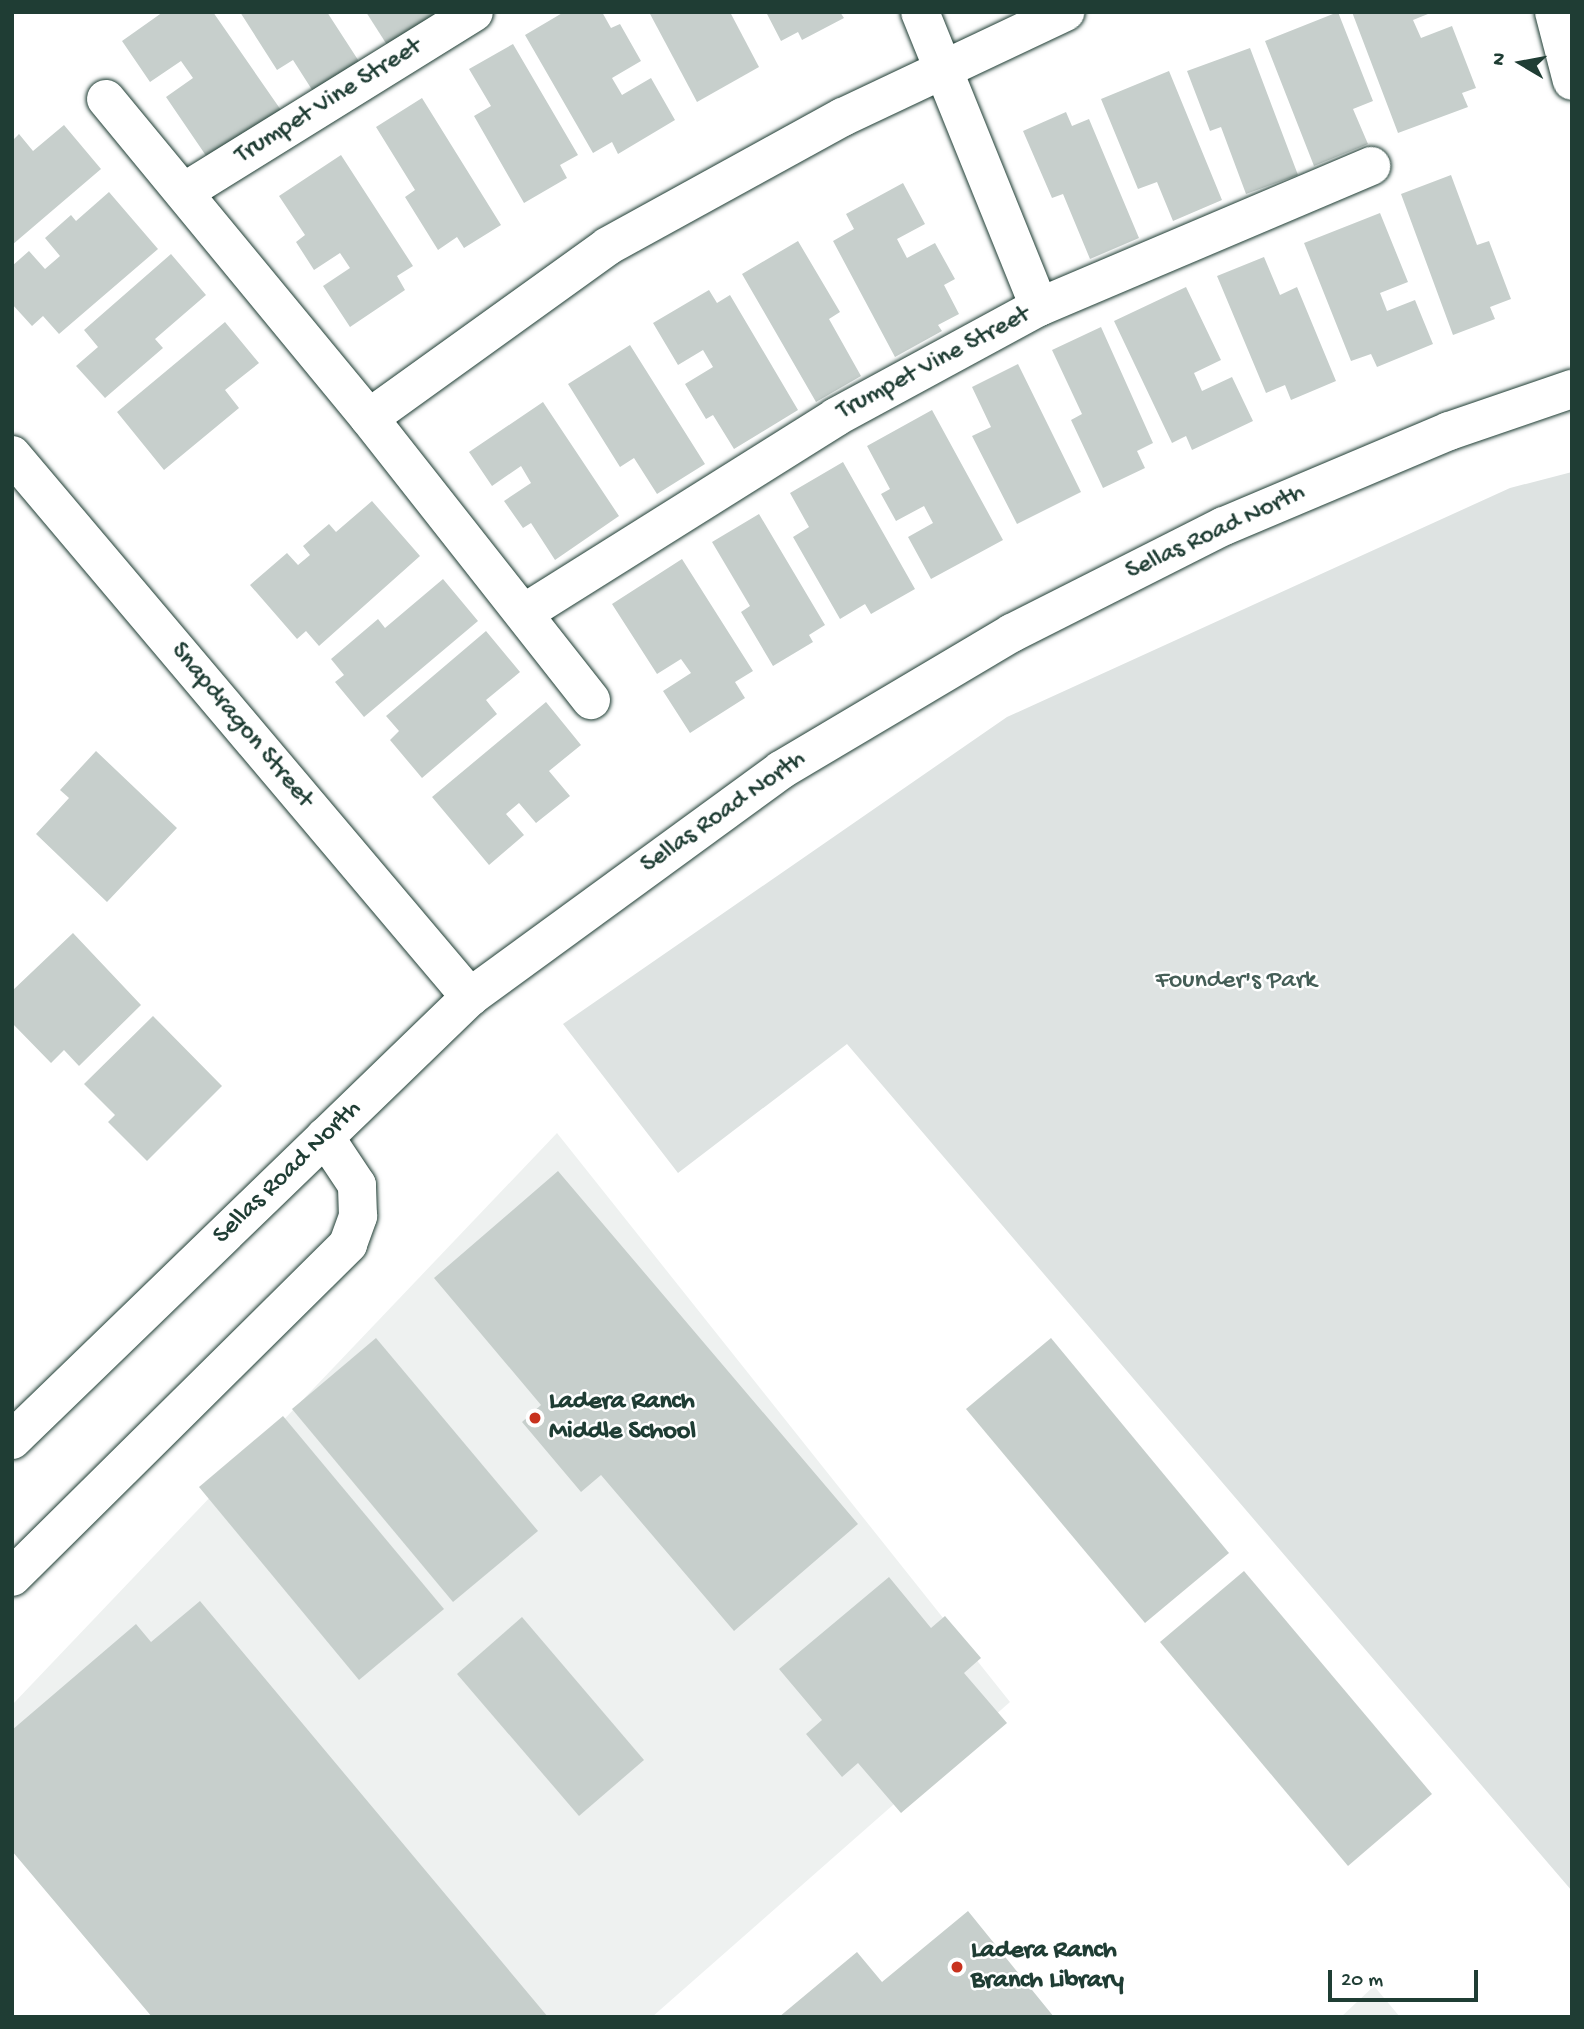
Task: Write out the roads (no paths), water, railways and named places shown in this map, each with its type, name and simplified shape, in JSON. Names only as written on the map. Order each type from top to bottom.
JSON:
[{"type":"street","name":"Trumpet Vine Street","points":[[184,192],[474,12]]},
{"type":"street","points":[[920,12],[939,69],[1039,307]]},
{"type":"street","points":[[369,418],[608,246],[939,69],[1065,12]]},
{"type":"street","points":[[1554,12],[1572,81]]},
{"type":"street","points":[[106,99],[369,418],[591,700]]},
{"type":"street","name":"Trumpet Vine Street","points":[[524,613],[836,416],[1039,307],[1371,166]]},
{"type":"street","name":"Sellas Road North","points":[[12,1440],[470,997],[781,770],[1012,633],[1224,526],[1449,431],[1572,389]]},
{"type":"street","name":"Snapdragon Street","points":[[12,455],[470,997]]},
{"type":"street","points":[[12,1577],[348,1244],[358,1216],[357,1185],[325,1137]]},
{"type":"place","name":"Ladera Ranch Middle School","points":[[535,1418]]},
{"type":"place","name":"Ladera Ranch Branch Library","points":[[957,1967]]},
{"type":"park label","name":"Founder's Park","points":[[1236,982]]}]
